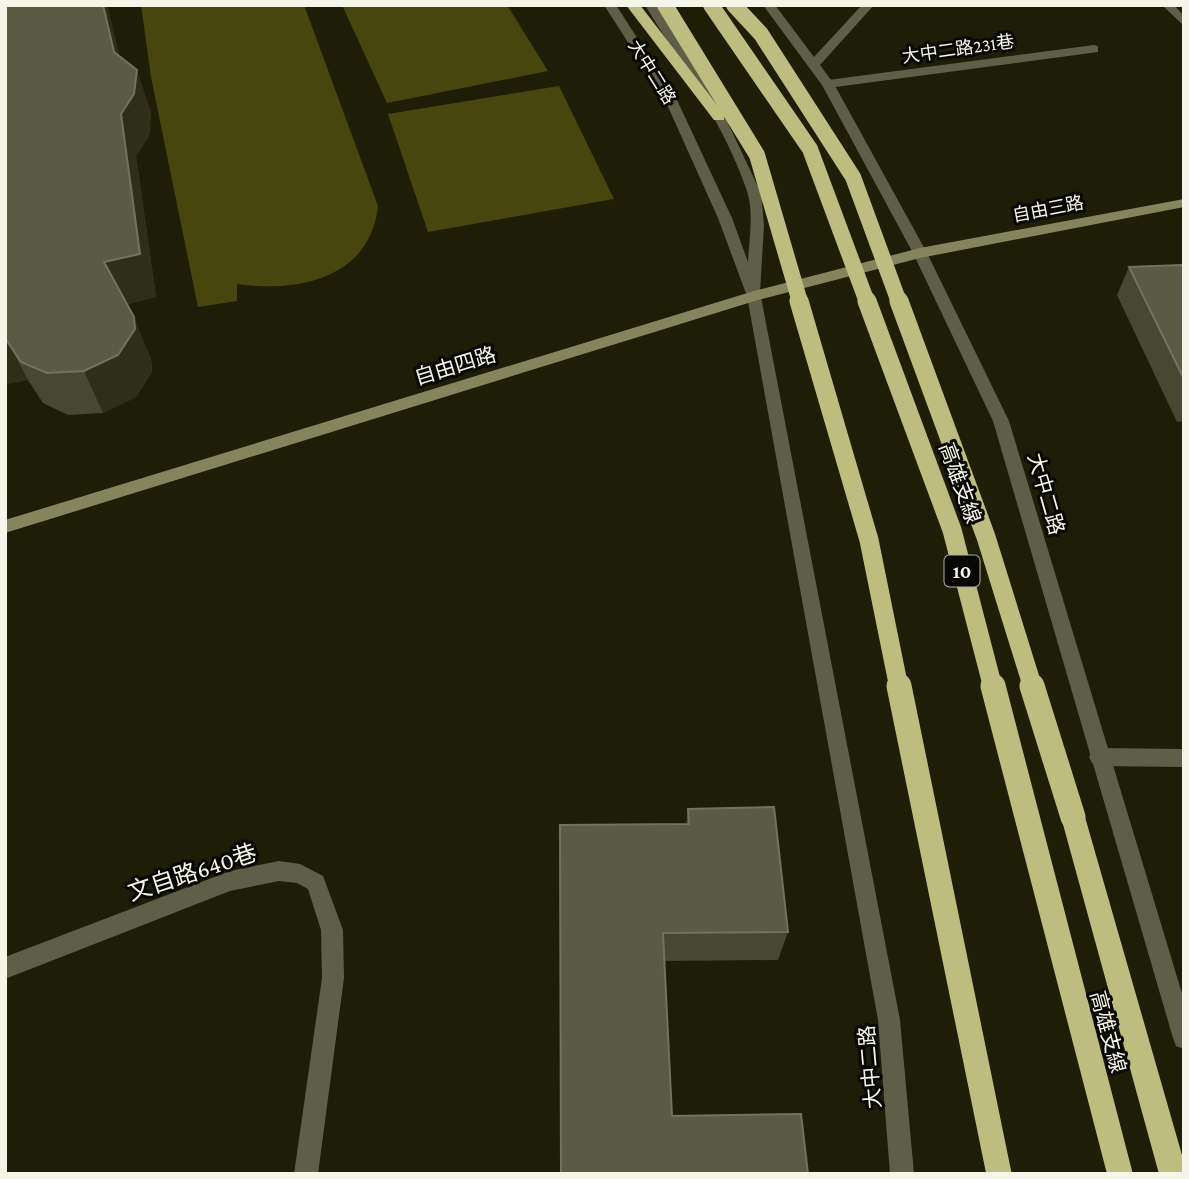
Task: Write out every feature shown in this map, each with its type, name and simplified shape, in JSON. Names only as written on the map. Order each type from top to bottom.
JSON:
[{"type":"highway","points":[[633,5],[719,117]]},
{"type":"highway","points":[[665,5],[757,155],[869,540],[999,1174]]},
{"type":"highway","name":"高雄支線","points":[[711,5],[810,149],[952,530],[1120,1174]]},
{"type":"highway","points":[[734,5],[761,34],[853,177],[986,537],[1073,817],[1173,1174]]},
{"type":"street","name":"大中二路","points":[[610,5],[671,100],[725,218],[754,296],[889,1020],[902,1174]]},
{"type":"street","name":"大中二路","points":[[651,5],[719,117],[754,193],[757,225],[754,296]]},
{"type":"street","name":"大中二路","points":[[769,5],[828,85],[920,253],[1001,421],[1184,1038]]},
{"type":"street","points":[[815,64],[868,5]]},
{"type":"street","points":[[1168,5],[1184,23]]},
{"type":"street","name":"大中二路231巷","points":[[828,85],[1094,49]]},
{"type":"street","name":"自由三路","points":[[920,253],[1184,203]]},
{"type":"street","name":"自由四路","points":[[5,527],[754,296],[920,253]]},
{"type":"street","points":[[1099,757],[1184,758]]},
{"type":"street","name":"文自路640巷","points":[[5,968],[230,881],[279,871],[300,874],[316,883],[332,930],[333,978],[306,1174]]},
{"type":"shaded area","points":[[141,5],[304,5],[378,206],[372,230],[361,250],[346,265],[307,282],[284,286],[237,284],[237,301],[198,307],[151,77]]},
{"type":"shaded area","points":[[342,5],[507,5],[548,71],[387,103]]},
{"type":"shaded area","points":[[559,86],[614,199],[428,232],[388,114]]},
{"type":"building","points":[[5,5],[103,5],[114,52],[137,70],[134,94],[121,114],[140,254],[104,262],[134,317],[135,329],[118,355],[84,371],[47,373],[21,362],[5,338]]},
{"type":"building","points":[[1182,265],[1184,269],[1184,379],[1129,267]]},
{"type":"building","points":[[774,807],[788,932],[663,933],[672,1116],[801,1114],[808,1174],[561,1174],[560,825],[689,824],[688,809]]}]
